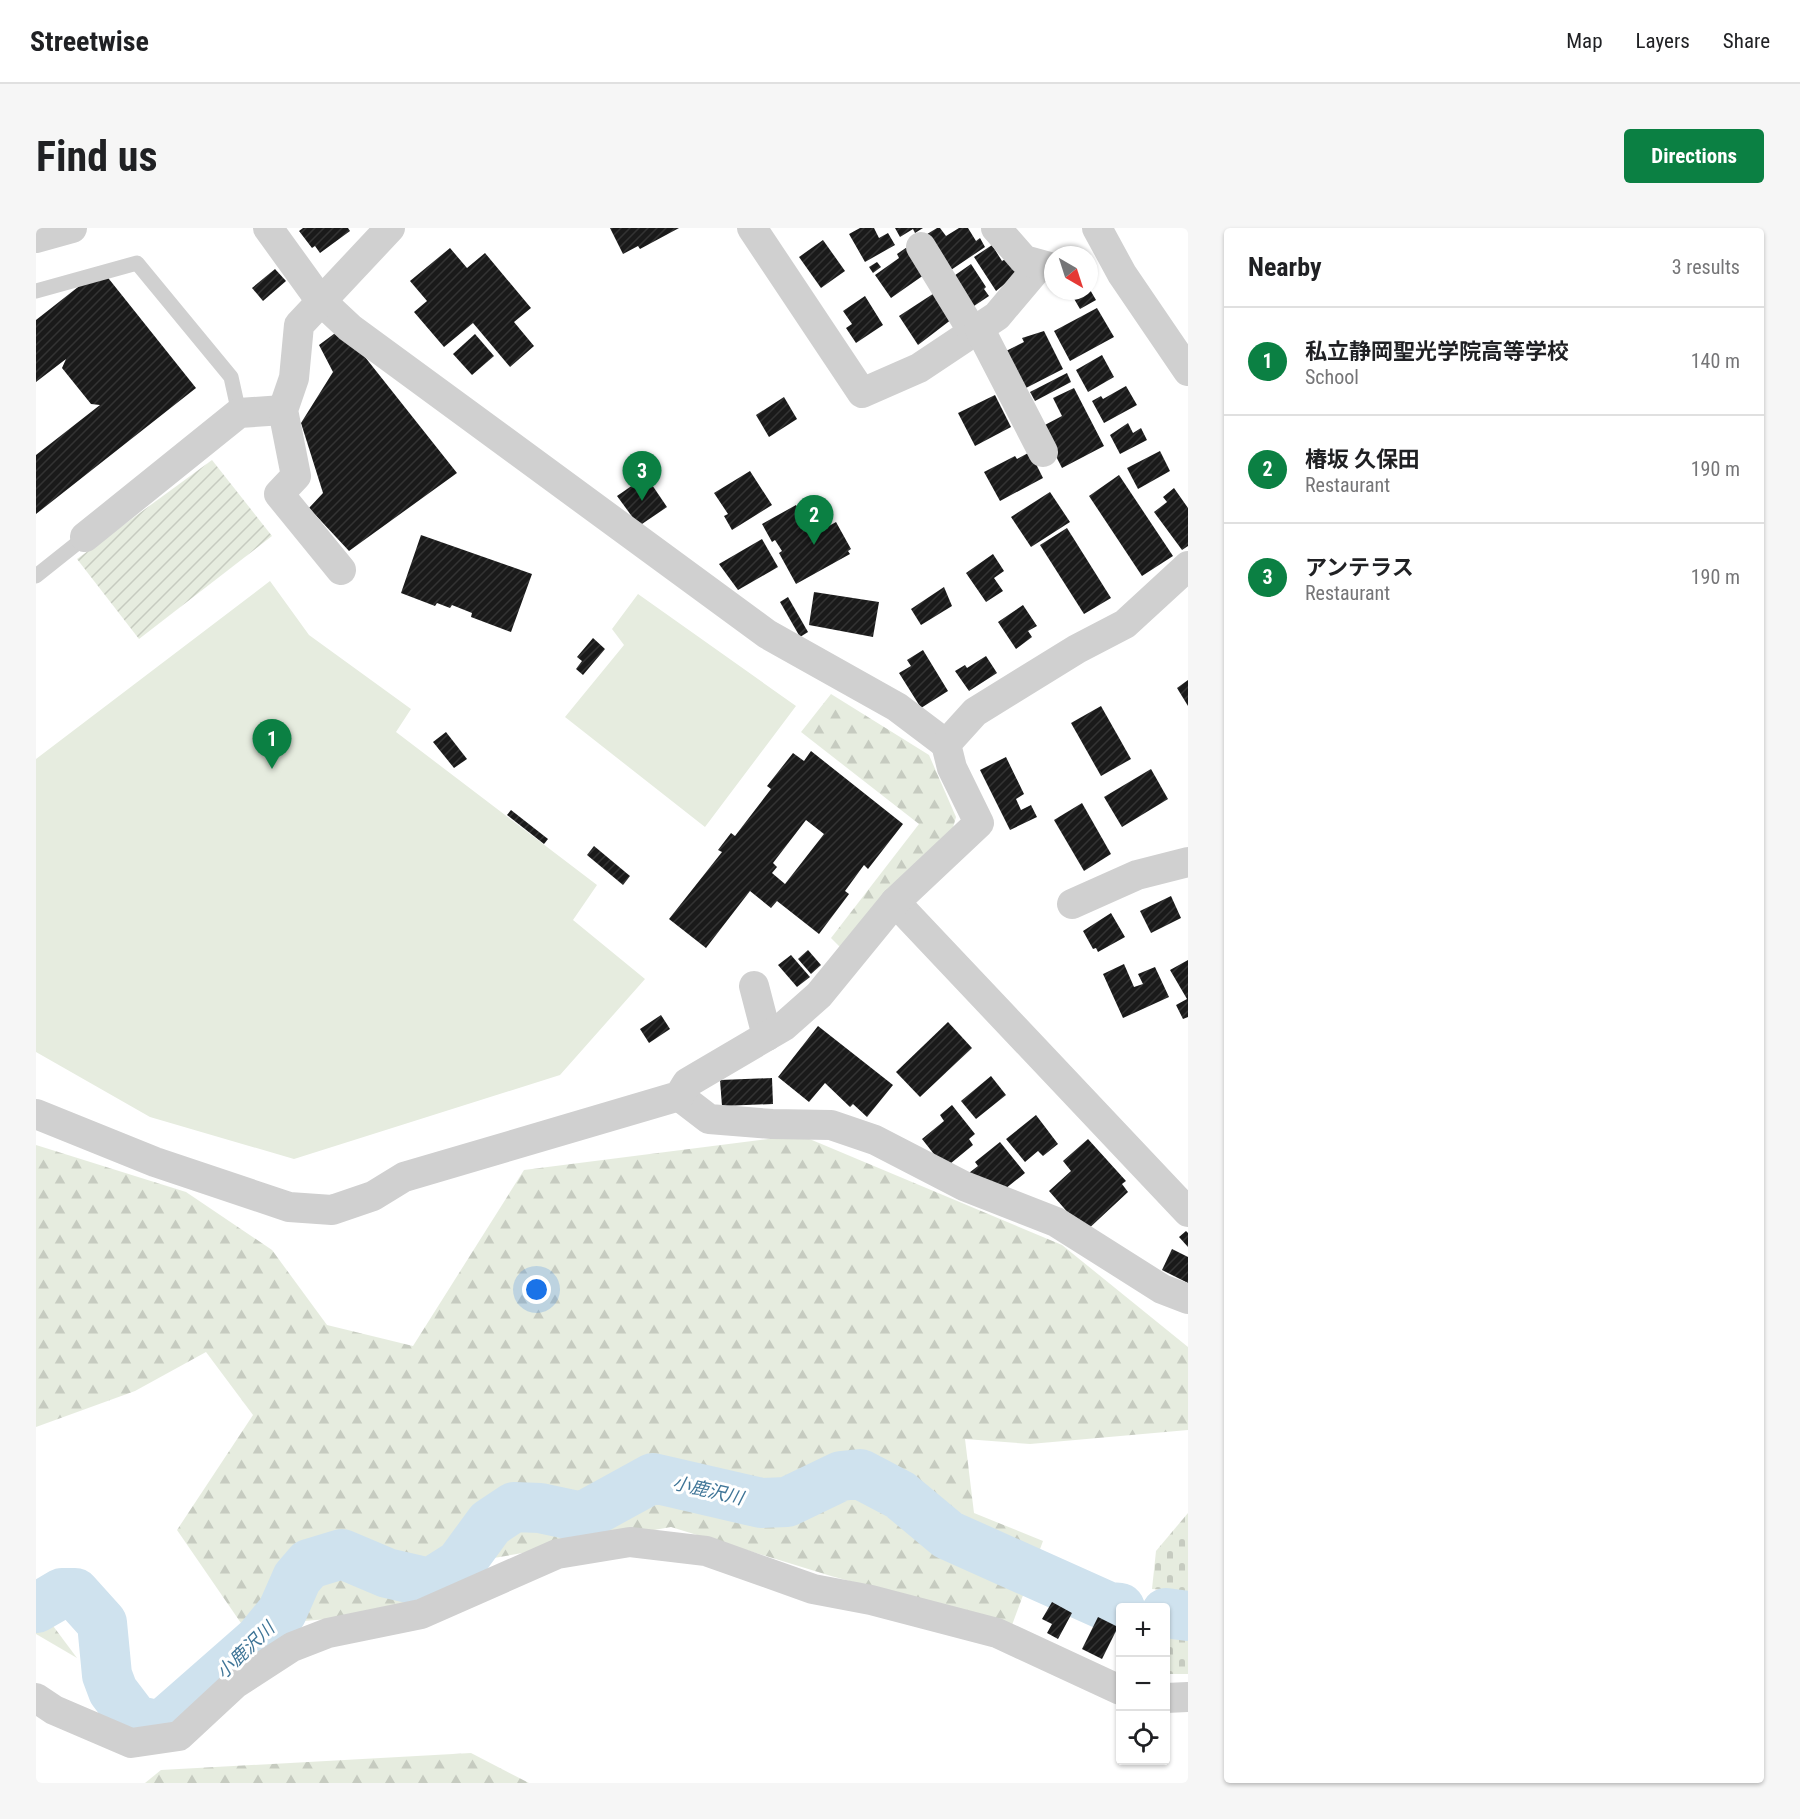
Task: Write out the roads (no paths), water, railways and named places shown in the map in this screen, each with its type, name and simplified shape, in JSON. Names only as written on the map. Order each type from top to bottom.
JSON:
[{"type":"street","points":[[36,238],[72,228]]},
{"type":"street","points":[[36,1114],[155,1162],[289,1207],[332,1210],[373,1196],[404,1177],[679,1096],[687,1083],[784,1026],[819,995],[895,902],[980,823],[952,768],[946,744],[897,707],[767,634],[350,327],[320,300],[268,228]]},
{"type":"street","points":[[341,570],[279,494],[296,476],[283,410],[294,378],[299,325],[390,228]]},
{"type":"street","points":[[752,228],[862,393],[919,368],[997,316],[1044,269]]},
{"type":"street","points":[[996,228],[1024,260],[1044,265]]},
{"type":"street","points":[[1097,228],[1100,258],[1188,371]]},
{"type":"street","points":[[921,247],[976,330],[1043,452]]},
{"type":"street","points":[[85,537],[239,412],[283,410]]},
{"type":"street","points":[[946,744],[975,712],[1077,649],[1125,624],[1188,566]]},
{"type":"street","points":[[1071,904],[1137,875],[1188,862]]},
{"type":"street","points":[[895,902],[1188,1212]]},
{"type":"street","points":[[754,986],[767,1036]]},
{"type":"street","points":[[679,1096],[709,1119],[772,1124],[831,1125],[875,1140],[964,1186],[1056,1222],[1136,1274],[1162,1289],[1188,1299]]},
{"type":"street","points":[[36,1698],[54,1710],[131,1743],[179,1736],[235,1684],[292,1647],[328,1633],[421,1614],[557,1554],[630,1542],[706,1551],[813,1589],[871,1600],[997,1633],[1116,1688]]},
{"type":"street","points":[[1170,1698],[1188,1697]]},
{"type":"lane","points":[[36,291],[137,263],[231,377],[239,412]]},
{"type":"lane","points":[[36,576],[85,537]]},
{"type":"waterway","name":"小鹿沢川","points":[[36,1608],[62,1593],[75,1593],[102,1623],[107,1675],[113,1691],[135,1720],[161,1726],[259,1640],[282,1612],[297,1578],[309,1564],[342,1554],[387,1573],[430,1583],[460,1564],[490,1523],[514,1507],[540,1508],[582,1517],[653,1478],[761,1503],[787,1502],[841,1476],[860,1474],[900,1495],[948,1535],[1109,1607],[1116,1608]]},
{"type":"waterway","name":"小鹿沢川","points":[[1170,1614],[1188,1616]]},
{"type":"place","name":"アンテラス","points":[[642,501]]},
{"type":"place","name":"椿坂 久保田","points":[[814,545]]},
{"type":"place","name":"私立静岡聖光学院高等学校","points":[[272,769]]}]
